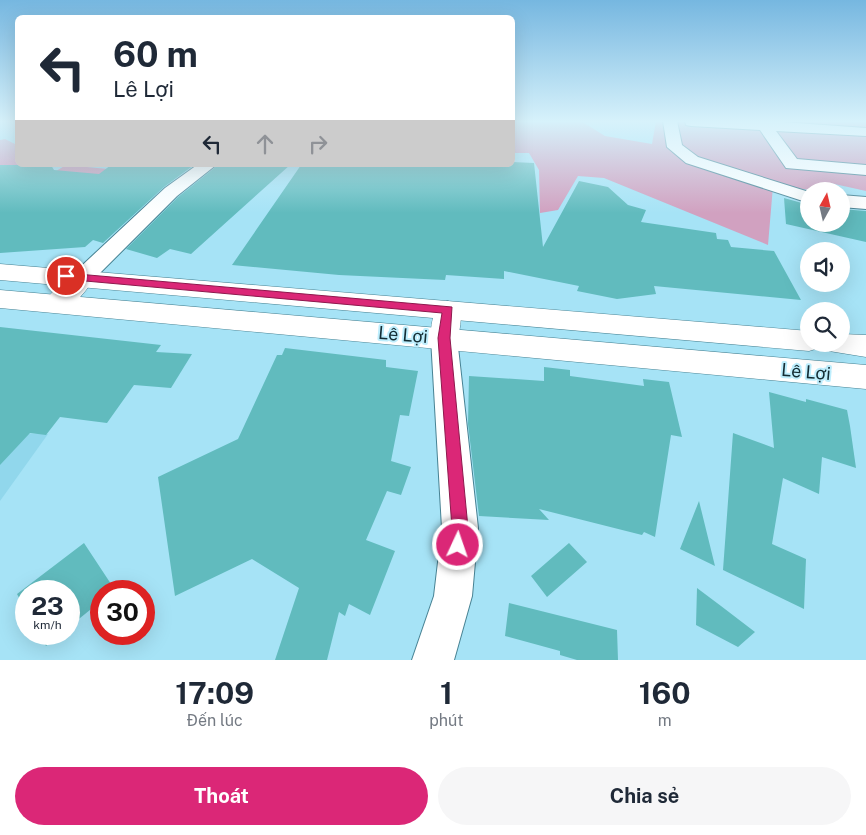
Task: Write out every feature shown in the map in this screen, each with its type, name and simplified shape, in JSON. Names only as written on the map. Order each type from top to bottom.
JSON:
[{"type":"main road","name":"Lê Lợi","points":[[0,272],[83,278],[866,377]]},
{"type":"main road","points":[[57,304],[83,278]]},
{"type":"main road","name":"Lê Lợi","points":[[0,299],[57,304],[800,341]]},
{"type":"main road","name":"Lê Lợi","points":[[850,345],[866,346]]},
{"type":"street","points":[[681,152],[692,160],[800,195]]},
{"type":"street","points":[[783,152],[792,164],[866,170]]},
{"type":"street","points":[[83,278],[171,192],[205,167]]},
{"type":"street","points":[[850,202],[866,203]]},
{"type":"street","points":[[433,660],[453,596],[460,528],[446,324]]},
{"type":"shaded area","points":[[0,152],[15,152],[15,167],[0,176]]},
{"type":"shaded area","points":[[515,152],[866,152],[866,191],[850,187],[850,182],[800,182],[800,189],[773,186],[768,245],[604,178],[578,176],[558,210],[540,213],[539,170],[529,153]]},
{"type":"shaded area","points":[[63,167],[108,169],[80,194],[28,188]]},
{"type":"shaded area","points":[[0,433],[48,434],[0,501]]},
{"type":"building","points":[[515,162],[534,163],[543,247],[579,181],[608,187],[628,205],[646,210],[641,222],[716,233],[717,239],[728,240],[731,247],[774,251],[801,300],[654,286],[656,294],[617,299],[577,291],[579,286],[504,271],[504,279],[446,275],[445,280],[339,275],[232,265],[300,167],[515,167]]},
{"type":"building","points":[[0,165],[52,167],[54,170],[99,174],[108,167],[191,167],[164,187],[103,243],[93,240],[85,247],[0,253]]},
{"type":"building","points":[[216,167],[288,167],[191,254],[170,249],[157,258],[126,249],[178,197]]},
{"type":"building","points":[[784,198],[800,202],[800,227],[786,224]]},
{"type":"building","points":[[850,210],[866,211],[866,242],[822,232],[850,232]]},
{"type":"building","points":[[0,327],[161,345],[156,352],[192,354],[171,388],[134,385],[107,423],[60,417],[46,435],[30,433],[0,465]]},
{"type":"building","points":[[285,348],[386,360],[386,367],[418,371],[409,416],[400,415],[391,461],[411,467],[401,495],[387,491],[366,540],[395,551],[370,615],[349,604],[345,616],[339,612],[327,660],[275,660],[299,588],[252,559],[175,596],[158,477],[238,439],[277,355],[282,355]]},
{"type":"building","points":[[544,367],[570,370],[570,376],[644,386],[643,379],[669,382],[682,437],[671,435],[655,537],[644,532],[642,535],[539,509],[549,520],[479,516],[468,424],[469,376],[544,381]]},
{"type":"building","points":[[769,392],[847,410],[850,426],[856,468],[822,457],[819,494],[783,478],[772,544],[806,559],[804,609],[723,570],[733,433],[774,448]]},
{"type":"building","points":[[699,501],[715,566],[680,549]]},
{"type":"building","points":[[84,543],[108,580],[90,580],[90,610],[80,618],[80,580],[35,580]]},
{"type":"building","points":[[569,543],[587,562],[547,597],[531,576]]},
{"type":"building","points":[[697,588],[755,632],[738,647],[696,625]]},
{"type":"building","points":[[509,603],[617,630],[618,660],[577,660],[560,655],[560,651],[505,636]]},
{"type":"route","points":[[66,276],[448,310],[444,338],[460,528],[458,545]]}]
